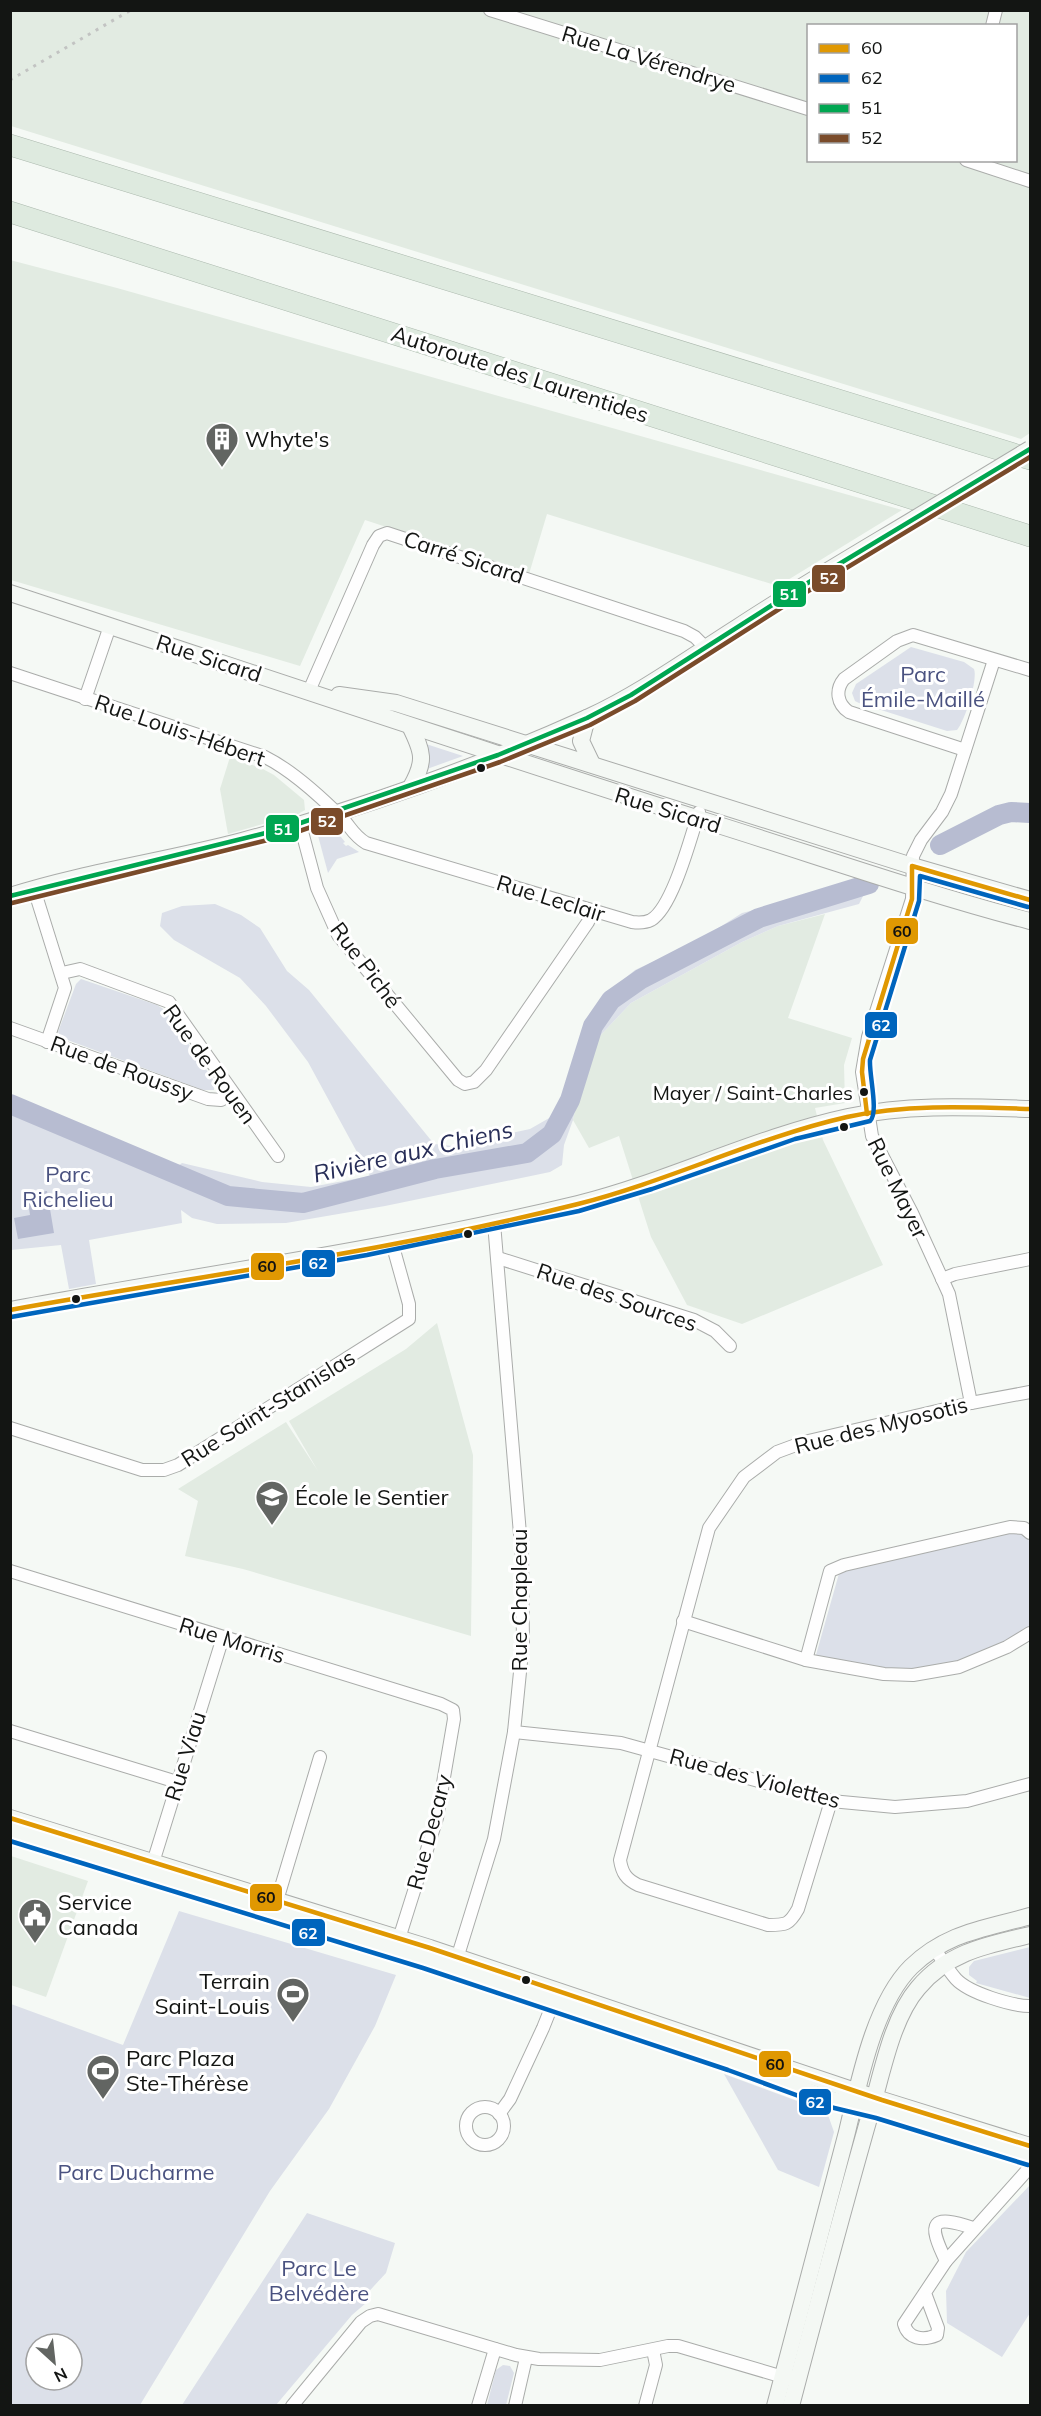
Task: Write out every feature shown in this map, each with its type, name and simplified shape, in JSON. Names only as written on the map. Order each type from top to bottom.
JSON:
[{"type":"highway","points":[[18,147],[1030,459]]},
{"type":"highway","name":"Autoroute des Laurentides","points":[[10,212],[1030,536]]},
{"type":"street","name":"Rue La Vérendrye","points":[[490,10],[807,108]]},
{"type":"street","points":[[972,162],[1030,181]]},
{"type":"street","points":[[10,896],[239,841],[300,824],[498,755],[587,718],[624,699],[791,593],[1030,449]]},
{"type":"street","name":"Carré Sicard","points":[[309,690],[373,545],[383,534],[392,533],[684,631],[695,637],[706,648]]},
{"type":"street","name":"Rue Sicard","points":[[10,593],[309,690],[498,755],[914,887],[1030,921]]},
{"type":"street","points":[[85,699],[110,626]]},
{"type":"street","points":[[965,750],[849,712],[838,699],[839,685],[897,641],[909,636],[920,636],[1030,670]]},
{"type":"street","points":[[912,866],[913,856],[918,846],[942,812],[951,794],[994,660]]},
{"type":"street","name":"Rue Louis-Hébert","points":[[10,673],[265,757],[286,770],[335,812]]},
{"type":"street","name":"Rue Sicard","points":[[309,690],[396,703],[912,866],[1030,900]]},
{"type":"street","points":[[587,718],[581,741],[592,764]]},
{"type":"street","points":[[410,726],[422,756],[421,768],[411,787]]},
{"type":"street","name":"Rue Leclair","points":[[335,812],[355,836],[366,843],[637,923],[647,922],[654,918],[680,874],[703,799]]},
{"type":"street","name":"Rue Piché","points":[[300,824],[321,899],[338,934],[458,1080],[468,1084],[478,1079],[486,1070],[588,922],[593,910]]},
{"type":"street","name":"Rue Mayer","points":[[912,866],[914,887],[912,900],[865,1051],[862,1072],[872,1136],[949,1294],[971,1403]]},
{"type":"street","points":[[34,889],[62,973],[64,991],[47,1042]]},
{"type":"street","name":"Rue de Rouen","points":[[62,973],[80,969],[164,999],[176,1011],[278,1156]]},
{"type":"street","name":"Rue de Roussy","points":[[10,1028],[208,1099],[221,1100],[233,1093]]},
{"type":"street","points":[[10,1310],[494,1223],[610,1195],[799,1130],[867,1114],[906,1108],[1030,1108]]},
{"type":"street","name":"Rue Chapleau","points":[[456,1964],[494,1839],[514,1732],[522,1642],[522,1558],[494,1223]]},
{"type":"street","name":"Rue Saint-Stanislas","points":[[10,1428],[142,1470],[164,1470],[178,1465],[409,1319],[410,1308],[392,1243]]},
{"type":"street","name":"Rue des Sources","points":[[498,1258],[694,1320],[715,1331],[730,1346]]},
{"type":"street","points":[[942,1278],[1030,1259]]},
{"type":"street","name":"Rue des Myosotis","points":[[831,1801],[798,1909],[792,1919],[784,1925],[768,1925],[638,1885],[628,1880],[622,1872],[620,1860],[710,1528],[744,1477],[777,1452],[804,1442],[971,1403],[1030,1392]]},
{"type":"street","points":[[806,1660],[830,1571],[844,1565],[1010,1527],[1024,1528],[1030,1533]]},
{"type":"street","name":"Rue Morris","points":[[10,1571],[441,1704],[453,1710]]},
{"type":"street","points":[[683,1622],[806,1660],[884,1674],[913,1675],[959,1667],[1007,1647],[1030,1633]]},
{"type":"street","name":"Rue Viau","points":[[151,1869],[223,1637]]},
{"type":"street","name":"Rue Decary","points":[[397,1945],[439,1808],[455,1716],[453,1710]]},
{"type":"street","points":[[10,1731],[177,1782]]},
{"type":"street","name":"Rue des Violettes","points":[[514,1732],[621,1743],[831,1801],[895,1807],[959,1802],[1030,1784]]},
{"type":"street","points":[[274,1908],[320,1757]]},
{"type":"street","points":[[10,1818],[151,1869],[456,1964],[1030,2158]]},
{"type":"street","points":[[10,1833],[151,1869]]},
{"type":"street","points":[[791,2406],[790,2379],[855,2098],[879,2020],[890,1995],[909,1969],[934,1948],[962,1934],[1030,1916]]},
{"type":"street","points":[[775,2406],[790,2379],[904,2009],[918,1987],[961,1953],[1030,1935]]},
{"type":"street","points":[[934,1948],[955,1978],[971,1990],[1019,2006],[1030,2006]]},
{"type":"street","points":[[499,2114],[510,2099],[555,1997]]},
{"type":"street","points":[[873,2104],[1030,2146]]},
{"type":"street","points":[[925,2293],[946,2260],[1030,2167]]},
{"type":"street","points":[[946,2260],[935,2239],[936,2226],[940,2222],[950,2221],[974,2228]]},
{"type":"street","points":[[292,2406],[361,2322],[374,2315],[390,2317],[526,2358],[588,2361],[678,2346],[790,2379]]},
{"type":"street","points":[[478,2406],[495,2349]]},
{"type":"street","points":[[645,2406],[656,2365],[653,2350]]},
{"type":"street","points":[[515,2406],[526,2358]]},
{"type":"shaded area","points":[[10,11],[1030,11],[1030,433],[1021,439],[11,126]]},
{"type":"shaded area","points":[[10,260],[117,288],[902,510],[778,586],[547,514],[529,574],[365,520],[300,666],[11,580]]},
{"type":"shaded area","points":[[230,757],[274,775],[304,800],[305,810],[228,834],[220,789]]},
{"type":"shaded area","points":[[825,914],[788,1018],[852,1038],[844,1065],[845,1103],[815,1108],[823,1140],[883,1265],[742,1324],[687,1305],[651,1237],[619,1136],[589,1148],[573,1120],[586,1058],[596,1040],[631,1003],[742,942],[778,926]]},
{"type":"shaded area","points":[[437,1323],[473,1455],[471,1636],[243,1569],[185,1556],[198,1501],[178,1489],[286,1422],[318,1471],[289,1421],[406,1349]]},
{"type":"shaded area","name":"Service Canada","points":[[11,1856],[88,1881],[46,1997],[11,1985]]},
{"type":"green space","name":"Parc Émile-Maillé","points":[[911,647],[964,662],[974,669],[970,700],[957,730],[947,731],[855,701],[852,693],[856,684]]},
{"type":"green space","points":[[426,744],[463,756],[427,769]]},
{"type":"green space","points":[[327,825],[332,826],[346,846],[359,852],[337,859],[328,873],[317,832],[322,827],[327,828]]},
{"type":"green space","name":"Parc Richelieu","points":[[844,888],[855,888],[863,896],[859,904],[778,926],[742,942],[631,1003],[596,1040],[586,1058],[573,1120],[564,1145],[562,1165],[550,1172],[385,1206],[286,1223],[217,1224],[192,1218],[181,1210],[182,1223],[89,1240],[96,1284],[69,1289],[61,1245],[11,1250],[11,1099],[174,1169],[182,1163],[262,1182],[311,1187],[370,1176],[308,1062],[266,1006],[240,978],[174,940],[160,926],[162,913],[182,906],[215,904],[241,915],[260,928],[287,971],[309,990],[430,1139],[435,1144],[452,1146],[530,1129],[551,1117],[563,1097],[580,1040],[601,1005],[618,984],[635,970],[698,941],[742,913]]},
{"type":"green space","points":[[81,979],[157,1005],[165,1010],[214,1081],[214,1090],[203,1090],[62,1038],[58,1032],[76,984]]},
{"type":"green space","points":[[1022,1530],[1030,1542],[1030,1632],[959,1667],[884,1674],[816,1655],[840,1570]]},
{"type":"green space","name":"Parc Ducharme","points":[[179,1911],[396,1975],[375,2026],[329,2109],[270,2191],[140,2405],[11,2405],[11,2004],[123,2045]]},
{"type":"green space","points":[[1030,1947],[1030,1998],[976,1983],[977,1981],[969,1975],[969,1967],[974,1961]]},
{"type":"green space","points":[[724,2074],[827,2112],[834,2132],[819,2187],[778,2170]]},
{"type":"green space","points":[[1030,2185],[1030,2313],[1002,2357],[947,2323],[946,2291],[966,2252]]},
{"type":"green space","name":"Parc Le Belvédère","points":[[307,2213],[395,2243],[386,2273],[362,2299],[366,2303],[352,2315],[276,2405],[182,2405]]},
{"type":"green space","points":[[503,2365],[510,2366],[514,2373],[506,2405],[487,2405],[496,2370]]},
{"type":"water","points":[[47,1191],[54,1233],[18,1239],[14,1218],[30,1215],[27,1194]]},
{"type":"waterway","name":"Rivière aux Chiens","points":[[940,845],[999,815],[1011,812],[1030,813]]},
{"type":"waterway","name":"Rivière aux Chiens","points":[[10,1104],[228,1196],[303,1203],[435,1169],[527,1153],[552,1134],[570,1100],[593,1026],[611,1000],[641,979],[759,918],[869,884]]},
{"type":"railway","points":[[10,80],[131,10]]},
{"type":"transit line","name":"51","points":[[10,896],[286,828],[498,755],[587,718],[631,695],[791,593],[1030,449]]},
{"type":"transit line","name":"52","points":[[12,903],[288,835],[500,762],[590,725],[635,701],[795,599],[1030,457]]},
{"type":"transit line","name":"60","points":[[867,1114],[862,1072],[863,1059],[912,899],[912,866],[1030,900]]},
{"type":"transit line","name":"62","points":[[11,1317],[367,1255],[579,1211],[652,1189],[795,1139],[870,1121],[874,1110],[870,1060],[919,901],[920,876],[1028,907]]},
{"type":"transit line","name":"60","points":[[10,1310],[295,1262],[508,1221],[612,1195],[779,1136],[847,1117],[915,1108],[1030,1109]]},
{"type":"transit line","name":"60","points":[[10,1818],[430,1948],[882,2100],[1030,2146]]},
{"type":"transit line","name":"62","points":[[10,1841],[423,1968],[728,2070],[826,2106],[876,2118],[1028,2165]]},
{"type":"place","name":"Whyte's","points":[[222,468]]},
{"type":"place","name":"Mayer / Saint-Charles","points":[[864,1092]]},
{"type":"place","name":"École le Sentier","points":[[272,1526]]},
{"type":"place","name":"Service Canada","points":[[35,1944]]},
{"type":"place","name":"Terrain Saint-Louis","points":[[293,2023]]},
{"type":"place","name":"Parc Plaza Ste-Thérèse","points":[[103,2100]]}]
